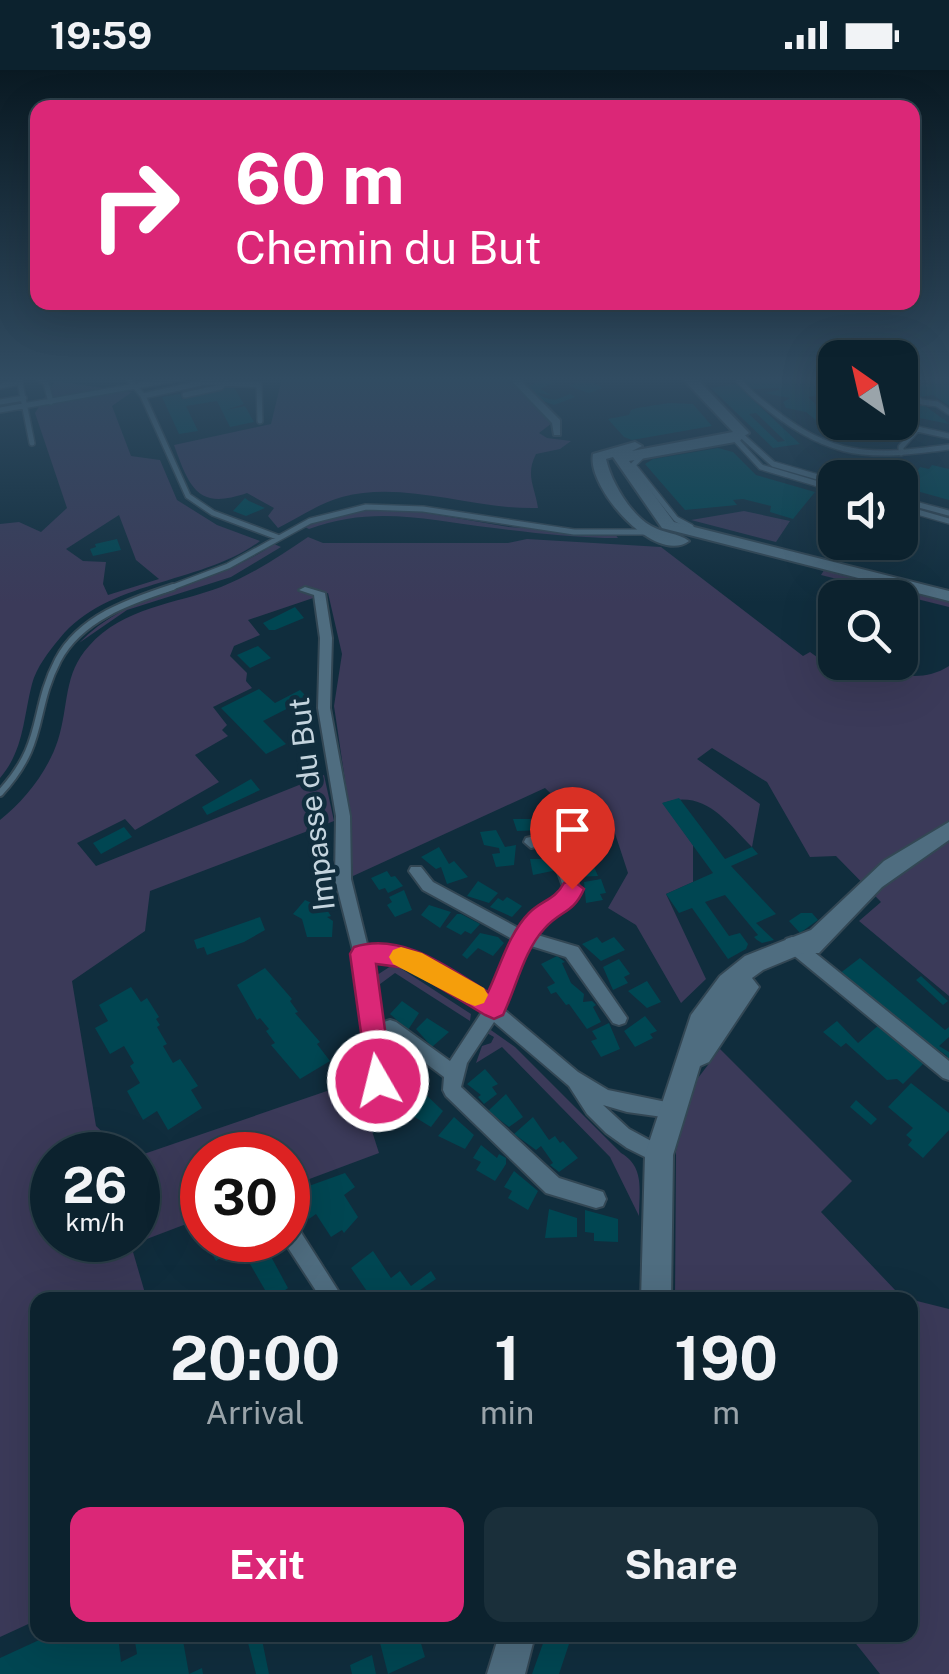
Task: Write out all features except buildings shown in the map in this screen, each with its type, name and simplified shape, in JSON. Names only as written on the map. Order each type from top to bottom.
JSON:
[{"type":"street","points":[[606,453],[596,461],[601,472],[633,521],[649,532],[831,580]]},
{"type":"street","points":[[650,453],[620,458],[669,519]]},
{"type":"street","points":[[649,532],[669,519]]},
{"type":"street","points":[[633,521],[669,519],[949,596]]},
{"type":"street","name":"Impasse du But","points":[[305,590],[318,593],[326,638],[324,708],[342,816],[343,879],[362,954],[378,1081]]},
{"type":"street","points":[[918,603],[949,610]]},
{"type":"street","points":[[656,1292],[659,1155],[670,1110],[686,1073],[741,992],[805,945],[882,873],[916,847],[949,830]]},
{"type":"street","points":[[532,842],[553,838],[572,889],[567,901],[538,918],[526,937],[494,1008],[452,1072],[452,1090],[554,1186],[596,1199]]},
{"type":"street","points":[[416,871],[428,886],[526,937],[572,952],[618,1018]]},
{"type":"street","points":[[805,945],[949,1072]]},
{"type":"street","points":[[362,954],[388,954],[413,960],[494,1008],[575,1081],[614,1102],[670,1110]]},
{"type":"street","points":[[390,1028],[452,1072]]},
{"type":"street","points":[[575,1081],[594,1110],[620,1136],[659,1155]]},
{"type":"street","points":[[309,1262],[329,1292]]},
{"type":"street","points":[[506,1674],[514,1642]]},
{"type":"lane","points":[[169,453],[188,496],[213,514],[277,537]]},
{"type":"lane","points":[[752,453],[761,467],[818,481]]},
{"type":"lane","points":[[856,453],[909,453]]},
{"type":"lane","points":[[0,793],[28,756],[53,668],[72,640],[120,605],[228,567],[311,519],[373,506],[412,507],[501,523],[649,532]]},
{"type":"lane","points":[[918,507],[949,513]]},
{"type":"lane","points":[[918,511],[949,522]]},
{"type":"shaded area","points":[[48,453],[130,453],[160,460],[177,500],[217,525],[260,541],[211,566],[129,593],[80,619],[43,660],[32,684],[14,756],[0,778],[0,524],[19,522],[41,532],[67,508]],"holes":[[[119,515],[136,560],[159,579],[108,595],[103,584],[106,562],[83,561],[66,549]]]},
{"type":"shaded area","points":[[177,453],[542,453],[536,454],[531,475],[538,508],[415,494],[366,493],[334,500],[278,528],[268,516],[274,508],[247,493],[230,498],[207,497],[198,492]]},
{"type":"shaded area","points":[[403,509],[509,527],[615,534],[618,538],[540,533],[401,516],[356,518],[309,529],[303,526],[357,511]]},
{"type":"shaded area","points":[[744,511],[790,521],[776,542],[691,520]]},
{"type":"shaded area","points":[[308,537],[323,543],[508,543],[527,539],[661,547],[803,656],[810,652],[818,656],[818,680],[918,680],[918,676],[949,666],[949,996],[859,921],[881,902],[836,856],[810,857],[767,782],[712,748],[697,759],[760,804],[752,847],[723,818],[702,804],[690,800],[663,803],[693,845],[693,882],[666,894],[706,979],[681,1003],[636,925],[608,908],[628,873],[606,806],[573,815],[545,788],[353,876],[347,794],[334,706],[342,654],[328,593],[248,620],[260,635],[234,646],[230,656],[247,673],[246,681],[252,688],[213,707],[227,725],[222,730],[228,736],[195,755],[219,782],[135,830],[125,819],[77,843],[96,866],[324,775],[334,821],[150,891],[145,931],[72,981],[96,1126],[102,1132],[30,1132],[30,1262],[136,1262],[145,1292],[30,1292],[30,1623],[0,1637],[0,820],[27,794],[48,763],[58,740],[75,668],[89,646],[134,615],[233,582]]},
{"type":"shaded area","points":[[274,544],[281,547],[231,577],[127,610],[79,643],[123,610],[225,570]]},
{"type":"shaded area","points":[[826,567],[874,580],[841,580],[821,575]]},
{"type":"shaded area","points":[[918,592],[949,600],[949,607],[918,599]]},
{"type":"shaded area","points":[[394,964],[471,1014],[470,1021],[395,973],[372,990],[374,977]]},
{"type":"shaded area","points":[[488,1028],[515,1047],[634,1165],[639,1180],[639,1216],[610,1157],[502,1047],[476,1063],[482,1046],[494,1037],[485,1032]]},
{"type":"shaded area","points":[[720,1049],[852,1181],[821,1212],[898,1292],[675,1292],[676,1151],[695,1082]]},
{"type":"shaded area","points":[[356,1081],[379,1153],[310,1179],[310,1132],[208,1132]]},
{"type":"shaded area","points":[[180,1142],[180,1226],[160,1234],[160,1148]]},
{"type":"shaded area","points":[[918,1301],[949,1309],[949,1674],[880,1674],[855,1642],[918,1642]]},
{"type":"slow traffic","points":[[401,957],[475,995]]},
{"type":"route","points":[[378,1081],[362,954],[388,954],[413,960],[494,1008],[538,918],[567,901],[572,889]]}]
